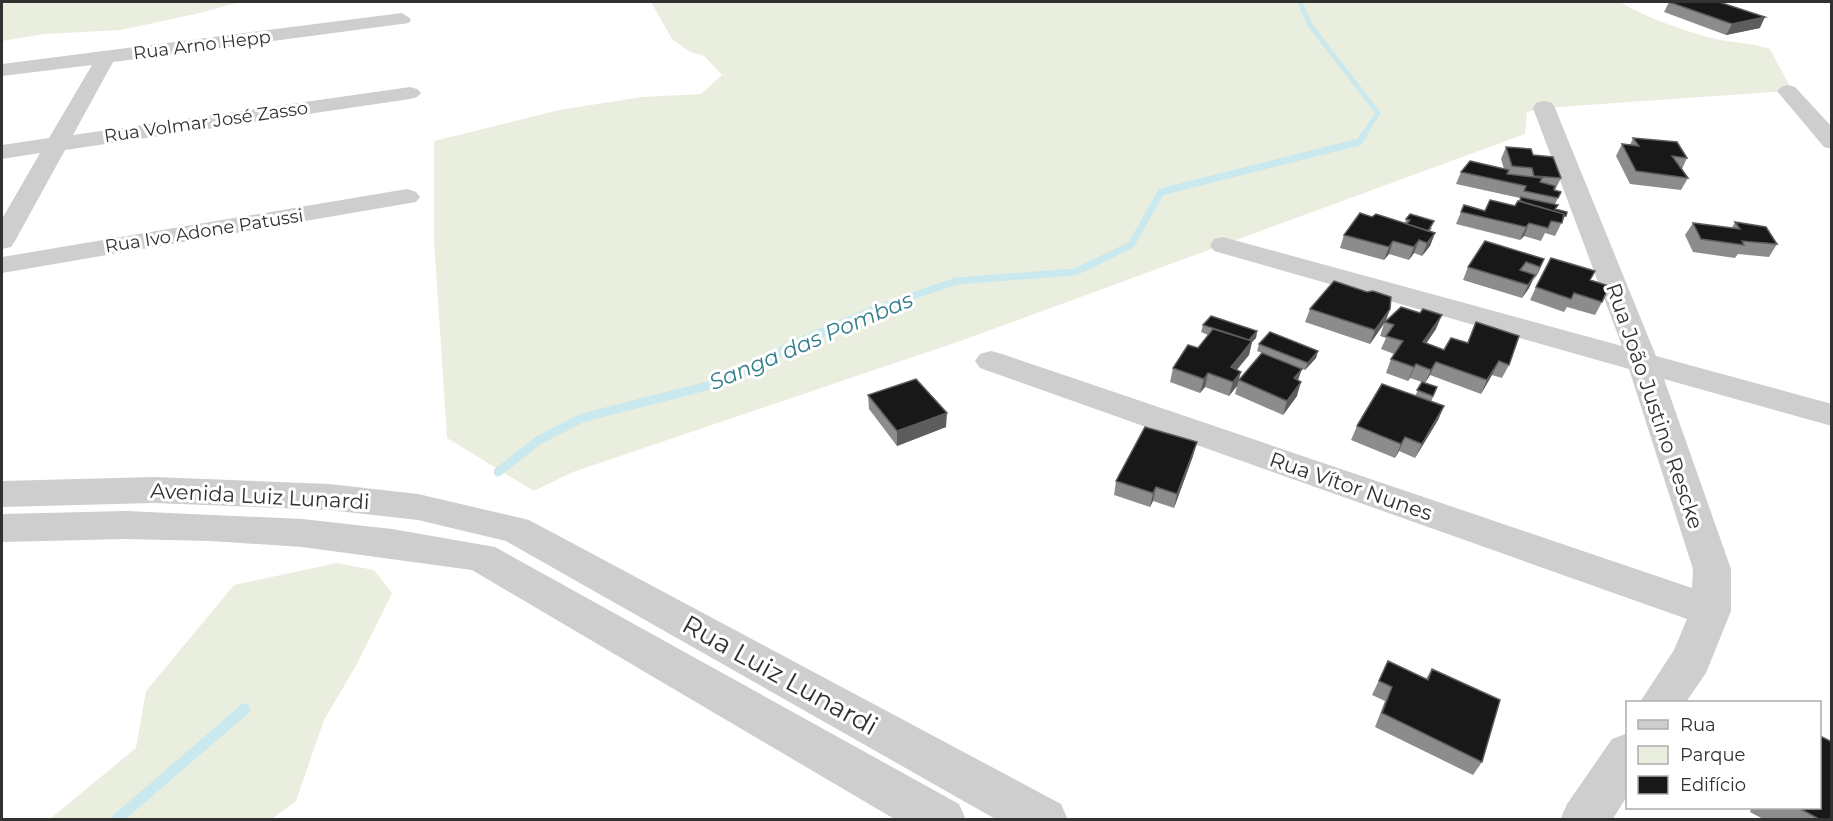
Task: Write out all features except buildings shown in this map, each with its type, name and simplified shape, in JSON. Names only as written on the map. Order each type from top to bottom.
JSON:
[{"type":"street","name":"Rua Arno Hepp","points":[[2,70],[402,19]]},
{"type":"street","points":[[2,241],[106,57]]},
{"type":"street","points":[[1788,91],[1832,142]]},
{"type":"street","name":"Rua Volmar José Zasso","points":[[2,152],[411,93]]},
{"type":"street","name":"Rua João Justino Rescke","points":[[1544,108],[1642,362],[1712,569],[1711,611],[1690,660],[1663,701]]},
{"type":"street","name":"Rua Ivo Adone Patussi","points":[[2,265],[407,197]]},
{"type":"street","points":[[1223,245],[1832,416]]},
{"type":"street","name":"Rua Vítor Nunes","points":[[991,361],[1711,611]]},
{"type":"street","name":"Avenida Luiz Lunardi","points":[[2,494],[154,490],[329,497],[418,507],[516,530]]},
{"type":"street","name":"Avenida Luiz Lunardi","points":[[2,528],[126,525],[245,529],[381,542],[481,557]]},
{"type":"street","points":[[481,557],[516,530]]},
{"type":"street","name":"Rua Luiz Lunardi","points":[[516,530],[1044,819]]},
{"type":"street","name":"Rua Luiz Lunardi","points":[[481,557],[942,819]]},
{"type":"street","points":[[1584,819],[1626,757]]},
{"type":"green space","points":[[2,2],[239,2],[121,30],[45,34],[2,41]]},
{"type":"green space","points":[[651,2],[1620,2],[1655,19],[1695,33],[1770,49],[1788,83],[1788,91],[1544,108],[1527,112],[1525,134],[966,339],[573,472],[534,491],[447,438],[434,240],[434,141],[559,110],[642,97],[701,94],[722,75],[704,56],[690,52],[672,39]]},
{"type":"green space","points":[[337,563],[374,570],[392,593],[357,664],[324,720],[296,801],[272,819],[50,819],[136,748],[146,691],[234,585]]},
{"type":"waterway","name":"Sanga das Pombas","points":[[1300,2],[1310,25],[1378,113],[1363,136]]},
{"type":"waterway","name":"Sanga das Pombas","points":[[873,310],[956,281],[1075,272],[1131,245],[1161,192],[1359,142],[1364,135]]},
{"type":"waterway","name":"Sanga das Pombas","points":[[498,472],[539,440],[582,418],[730,380],[795,344],[877,309]]},
{"type":"waterway","name":"Sanga das Pombas","points":[[116,820],[245,709]]}]
